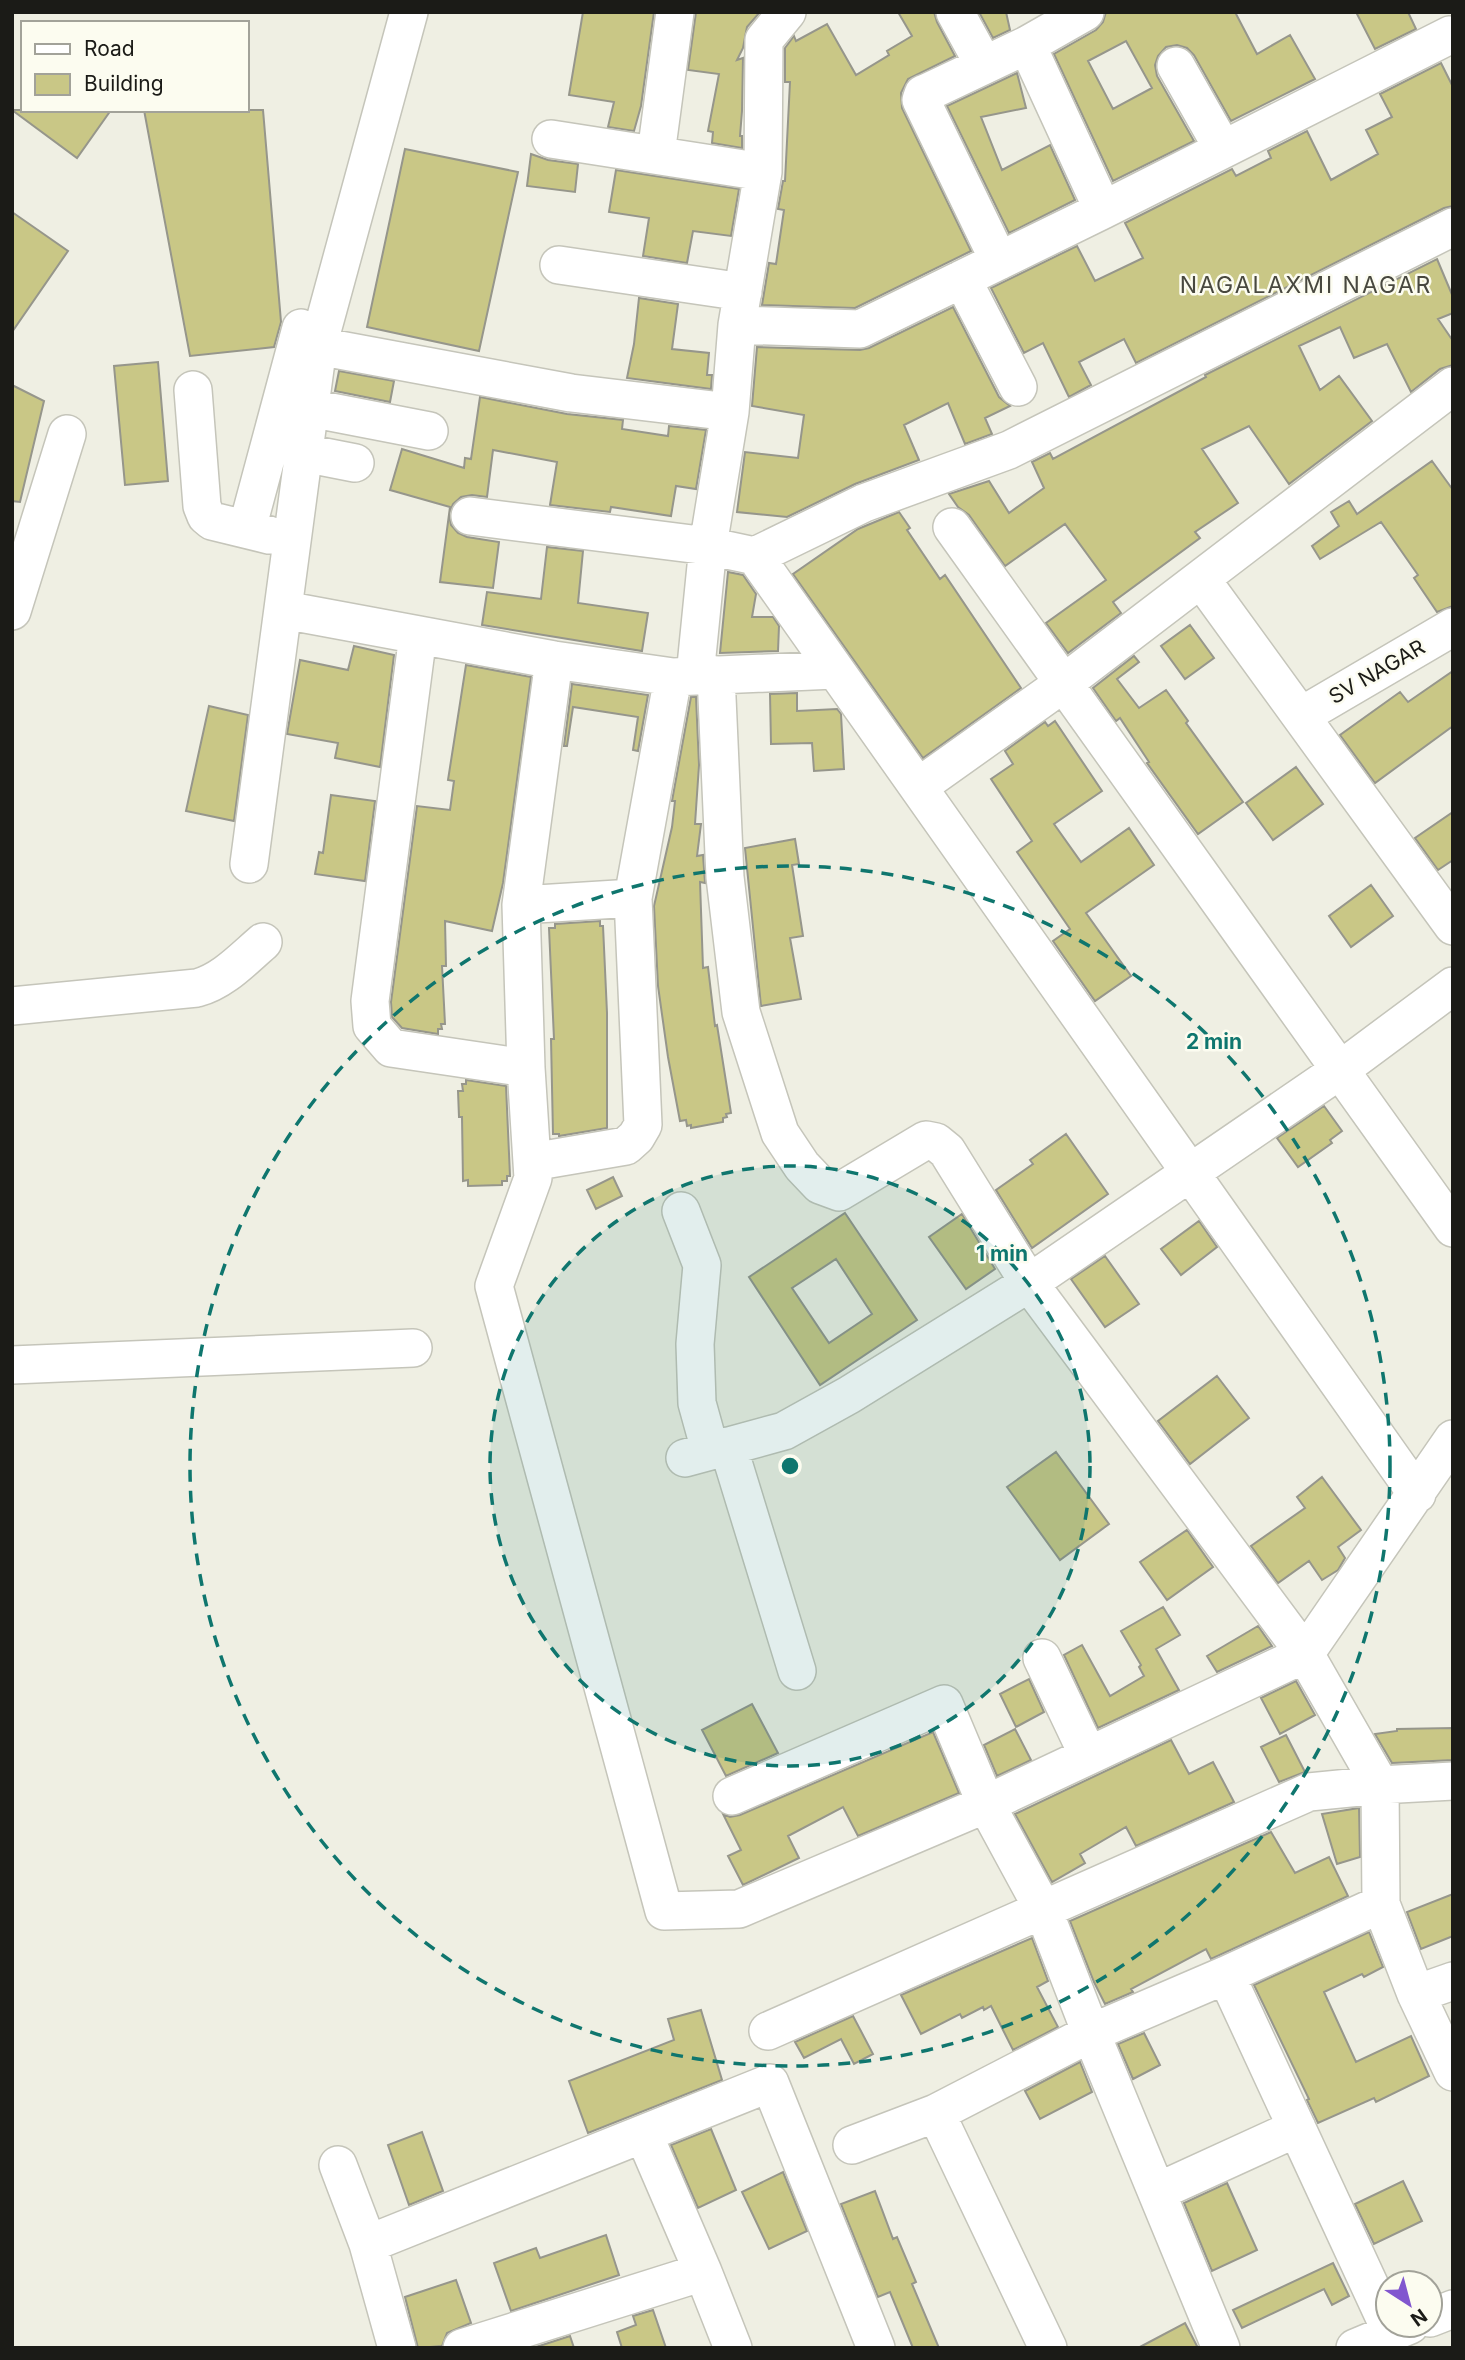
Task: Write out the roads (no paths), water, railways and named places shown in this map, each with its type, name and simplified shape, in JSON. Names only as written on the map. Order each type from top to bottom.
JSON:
[{"type":"street","points":[[247,529],[409,12]]},
{"type":"street","points":[[656,155],[675,12]]},
{"type":"street","points":[[531,1162],[626,1146],[636,1137],[643,1125],[633,898],[695,676],[708,545],[730,412],[740,308],[763,172],[764,40],[787,12]]},
{"type":"street","points":[[955,12],[984,65]]},
{"type":"street","points":[[999,261],[921,100],[923,94],[1027,45],[1085,12]]},
{"type":"street","points":[[559,265],[740,308],[860,328],[1223,149],[1446,29]]},
{"type":"street","points":[[1027,45],[1103,210]]},
{"type":"street","points":[[1177,66],[1223,149]]},
{"type":"street","points":[[551,139],[763,172]]},
{"type":"street","points":[[470,516],[708,545],[755,556],[864,503],[1009,450],[1453,227]]},
{"type":"street","points":[[962,279],[1018,387]]},
{"type":"street","points":[[249,864],[310,408],[311,331]]},
{"type":"street","points":[[311,331],[572,393],[730,412]]},
{"type":"street","points":[[918,788],[1064,682],[1453,386]]},
{"type":"street","points":[[193,390],[202,506],[206,516],[212,521],[293,541]]},
{"type":"street","points":[[310,408],[429,431]]},
{"type":"street","points":[[12,611],[67,434]]},
{"type":"street","points":[[304,453],[355,463]]},
{"type":"street","points":[[952,527],[1453,1228]]},
{"type":"street","points":[[755,556],[1418,1494]]},
{"type":"street","points":[[1201,579],[1453,926]]},
{"type":"street","points":[[284,610],[554,660],[695,676],[835,670]]},
{"type":"street","name":"SV NAGAR","points":[[1301,716],[1453,627]]},
{"type":"street","points":[[418,635],[370,1001],[372,1026],[391,1048],[526,1068]]},
{"type":"street","points":[[554,660],[521,905],[526,1068],[533,1178],[494,1286],[664,1911],[739,1909],[986,1804],[1305,1654],[1418,1494],[1453,1439]]},
{"type":"street","points":[[695,676],[725,877],[741,1012],[780,1133],[802,1166],[820,1185],[839,1192],[926,1140],[943,1145],[1030,1283],[1305,1654],[1380,1784],[1381,1904],[1416,1994],[1453,2072]]},
{"type":"street","points":[[521,905],[633,898]]},
{"type":"street","points":[[12,1006],[197,988],[222,976],[263,942]]},
{"type":"street","points":[[708,1452],[784,1432],[1030,1283],[1340,1070],[1453,986]]},
{"type":"street","points":[[681,1211],[702,1265],[695,1344],[697,1403],[708,1452],[797,1671]]},
{"type":"street","points":[[12,1365],[413,1348]]},
{"type":"street","points":[[1042,1658],[1088,1755]]},
{"type":"street","points":[[732,1796],[944,1704],[986,1804],[1044,1909],[1091,2033],[1221,2348]]},
{"type":"street","points":[[768,2031],[1309,1792],[1380,1784],[1453,1781]]},
{"type":"street","points":[[852,2145],[936,2113],[1091,2033],[1381,1904]]},
{"type":"street","points":[[1226,1975],[1374,2286]]},
{"type":"street","points":[[1416,1994],[1453,1981]]},
{"type":"street","points":[[368,2244],[771,2083],[876,2348]]},
{"type":"street","points":[[936,2113],[1048,2348]]},
{"type":"street","points":[[1157,2192],[1297,2128]]},
{"type":"street","points":[[644,2135],[733,2348]]},
{"type":"street","points":[[338,2165],[368,2244],[397,2348]]},
{"type":"street","points":[[462,2348],[703,2272]]},
{"type":"street","points":[[1355,2348],[1374,2338]]},
{"type":"district","name":"NAGALAXMI NAGAR","points":[[1306,285]]}]
